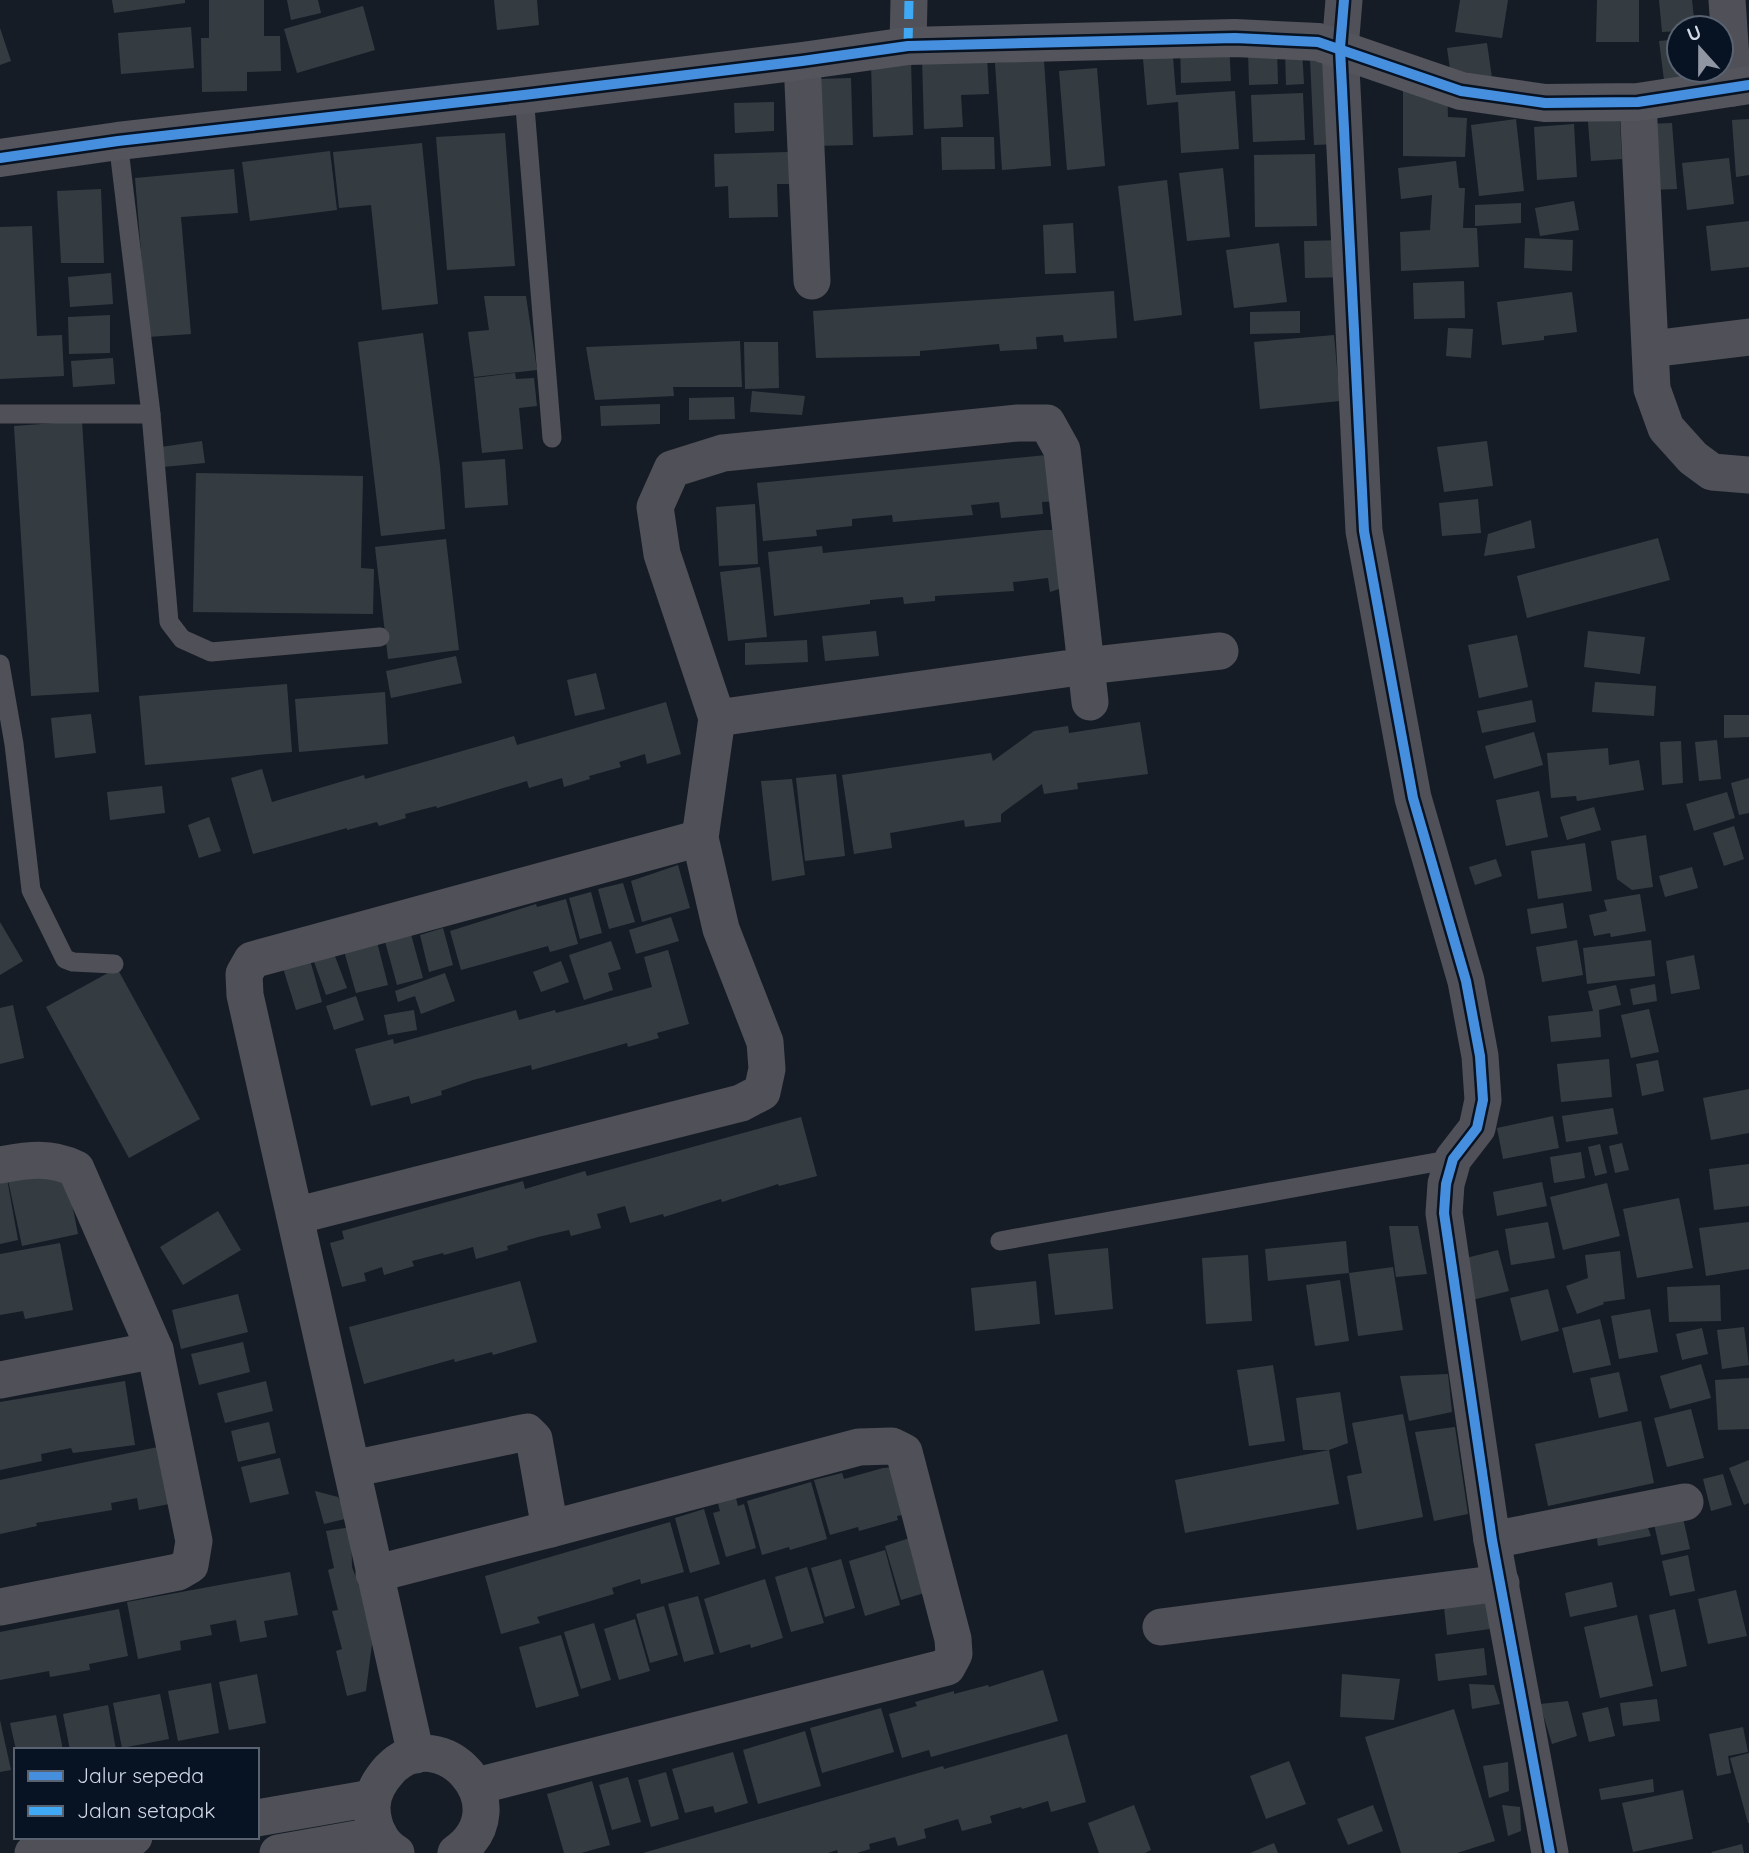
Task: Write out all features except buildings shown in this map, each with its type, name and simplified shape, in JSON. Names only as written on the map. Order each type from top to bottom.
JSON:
[{"type":"street","points":[[908,46],[909,0]]},
{"type":"street","points":[[1344,0],[1340,48],[1364,531],[1413,798],[1466,981],[1480,1056],[1483,1100],[1477,1128],[1453,1159],[1446,1184],[1444,1213],[1492,1540],[1550,1853]]},
{"type":"street","points":[[0,158],[118,141],[524,95],[908,46],[1235,38],[1318,42],[1461,91],[1545,103],[1638,102],[1741,87],[1727,0]]},
{"type":"street","points":[[802,61],[812,281]]},
{"type":"street","points":[[1638,102],[1652,390],[1666,428],[1693,458],[1712,472],[1749,475]]},
{"type":"street","points":[[1651,349],[1749,337]]},
{"type":"street","points":[[295,1216],[741,1103],[762,1092],[766,1069],[765,1042],[721,929],[700,838],[717,718],[662,554],[654,507],[672,469],[723,453],[1018,423],[1047,423],[1062,450],[1088,684]]},
{"type":"street","points":[[717,718],[1088,684],[1220,651]]},
{"type":"street","points":[[416,1755],[245,995],[244,974],[252,960],[700,838]]},
{"type":"street","points":[[0,1164],[30,1159],[61,1161],[76,1169],[155,1350],[194,1541],[190,1565],[178,1572],[0,1607]]},
{"type":"street","points":[[0,1380],[155,1350]]},
{"type":"street","points":[[352,1469],[527,1432],[534,1439],[550,1529]]},
{"type":"street","points":[[374,1574],[859,1447],[892,1446],[904,1452],[953,1639],[954,1654],[947,1667],[477,1786]]},
{"type":"street","points":[[1492,1540],[1685,1502]]},
{"type":"street","points":[[1161,1627],[1501,1583]]},
{"type":"street","points":[[278,1853],[387,1844],[372,1817],[372,1798],[381,1779],[396,1763],[416,1755],[434,1754],[452,1760],[466,1771],[477,1786],[481,1807],[477,1828],[465,1847],[456,1853]]},
{"type":"street","points":[[259,1818],[372,1798]]},
{"type":"street","points":[[33,1853],[121,1839]]},
{"type":"lane","points":[[524,95],[552,438]]},
{"type":"lane","points":[[118,141],[151,414],[169,622],[182,639],[211,652],[380,637]]},
{"type":"lane","points":[[0,414],[151,414]]},
{"type":"lane","points":[[0,664],[14,744],[31,890],[65,959],[73,962],[114,964]]},
{"type":"lane","points":[[1000,1241],[1453,1159]]},
{"type":"marked path","points":[[908,46],[909,0]]},
{"type":"cycle path","points":[[1344,0],[1340,48],[1364,531],[1413,798],[1466,981],[1480,1056],[1483,1100],[1477,1128],[1453,1159],[1446,1184],[1444,1213],[1492,1540],[1550,1853]]},
{"type":"cycle path","points":[[0,158],[118,141],[524,95],[908,46],[1235,38],[1318,42],[1461,91],[1545,103],[1638,102],[1749,85]]}]
